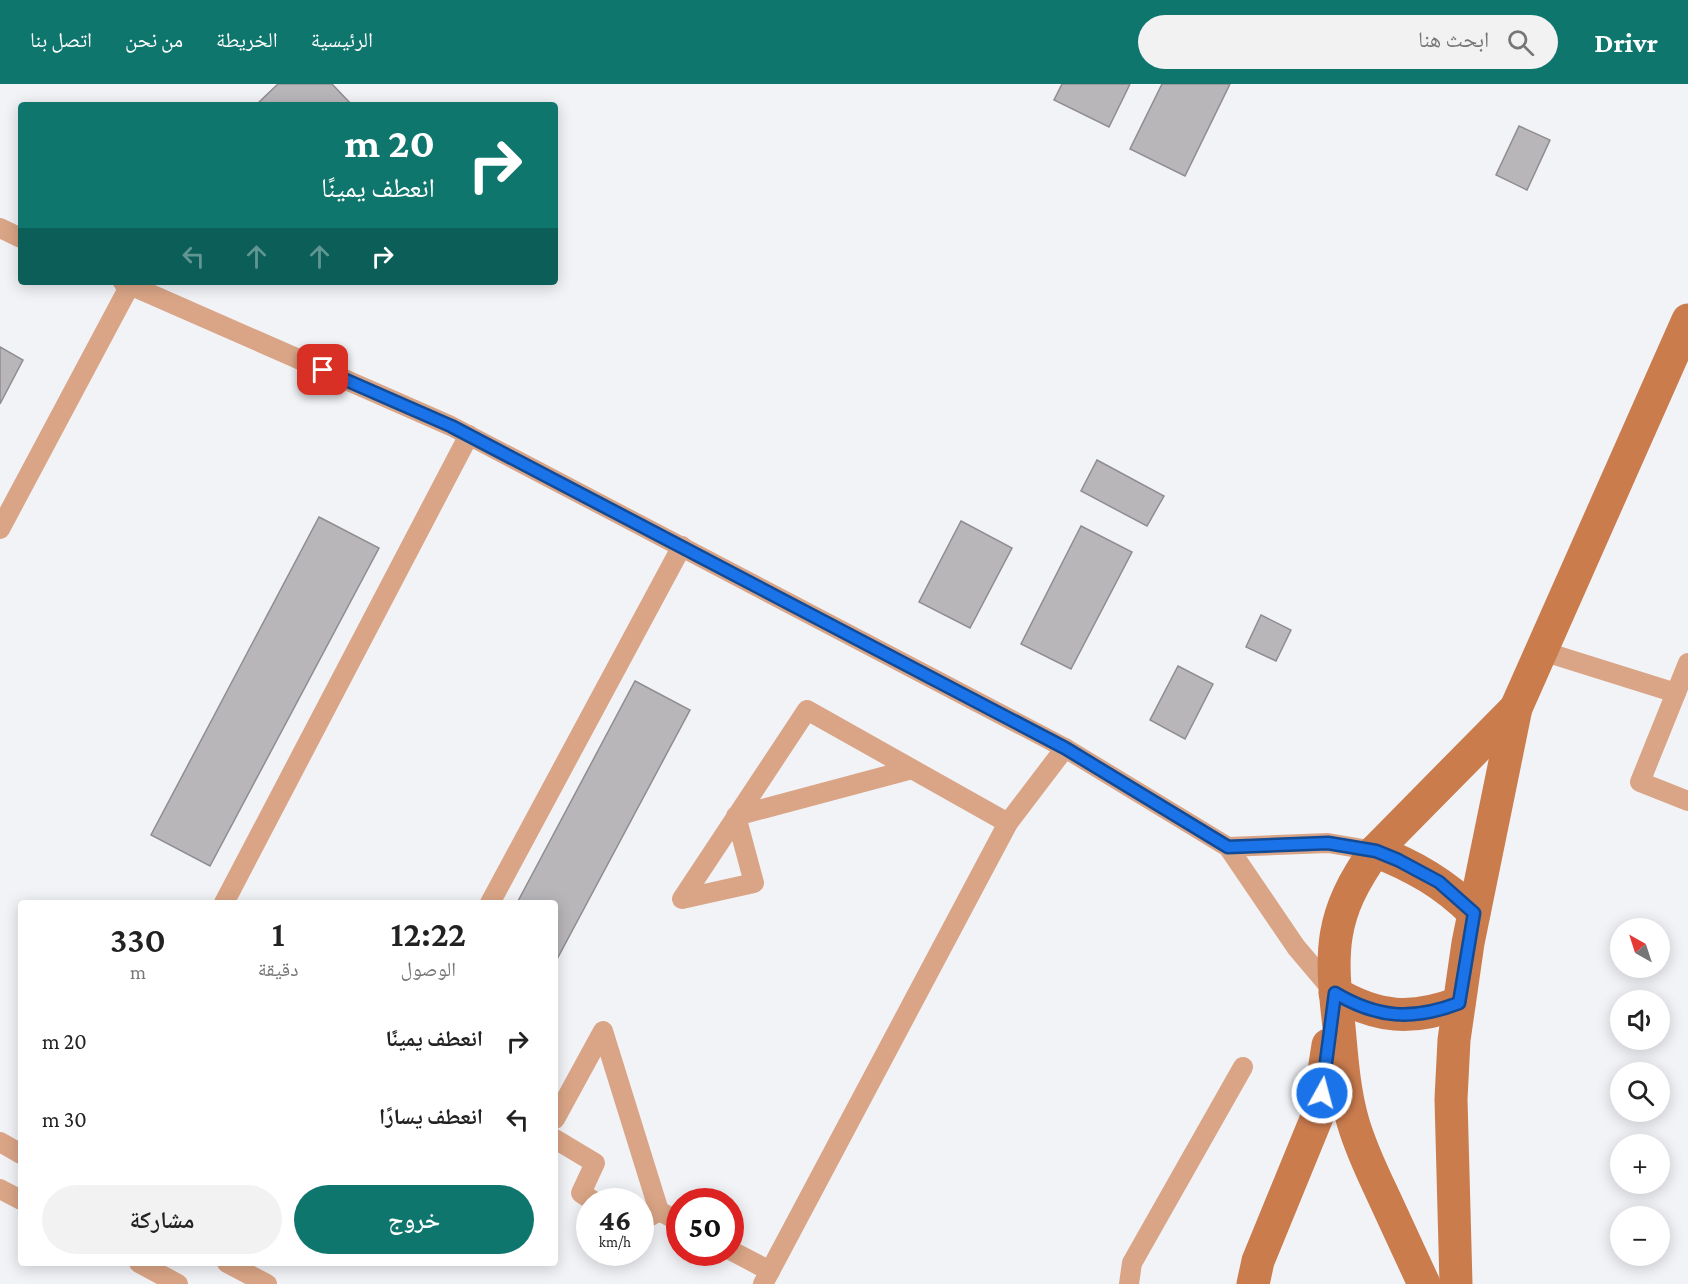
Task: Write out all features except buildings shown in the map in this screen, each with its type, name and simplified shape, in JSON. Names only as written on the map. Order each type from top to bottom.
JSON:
[{"type":"main road","points":[[1456,1284],[1452,1067],[1459,1003],[1474,913],[1516,708],[1688,320]]},
{"type":"main road","points":[[1424,1284],[1362,1150],[1347,1101],[1333,960],[1339,920],[1358,875],[1376,851],[1516,708]]},
{"type":"main road","points":[[1376,851],[1409,865],[1439,882],[1474,913]]},
{"type":"main road","points":[[1335,993],[1353,1004],[1374,1012],[1395,1015],[1417,1015],[1438,1011],[1459,1003]]},
{"type":"main road","points":[[1254,1284],[1258,1261],[1317,1117],[1335,993]]},
{"type":"lane","points":[[0,228],[18,237]]},
{"type":"lane","points":[[0,529],[125,285]]},
{"type":"lane","points":[[128,285],[469,435],[1065,748],[1228,847],[1296,947],[1335,993]]},
{"type":"lane","points":[[226,900],[469,435]]},
{"type":"lane","points":[[492,900],[682,546]]},
{"type":"lane","points":[[1542,651],[1676,693]]},
{"type":"lane","points":[[1688,663],[1640,782],[1688,801]]},
{"type":"lane","points":[[912,769],[736,816],[807,710],[912,769],[1008,823]]},
{"type":"lane","points":[[744,1260],[767,1277],[1008,823],[1065,748]]},
{"type":"lane","points":[[1228,847],[1328,843],[1376,851]]},
{"type":"lane","points":[[558,1113],[603,1030],[658,1211],[666,1215]]},
{"type":"lane","points":[[1129,1284],[1132,1263],[1243,1067]]},
{"type":"lane","points":[[558,1140],[595,1163],[583,1188]]},
{"type":"lane","points":[[0,1142],[18,1152]]},
{"type":"lane","points":[[0,1189],[18,1198]]},
{"type":"lane","points":[[654,1213],[658,1211]]},
{"type":"lane","points":[[145,1266],[178,1284]]},
{"type":"lane","points":[[233,1266],[267,1284]]},
{"type":"route","points":[[323,370],[451,426],[1065,748],[1228,847],[1328,843],[1350,846],[1376,851],[1419,870],[1439,882],[1474,913],[1459,1003],[1438,1011],[1417,1015],[1395,1015],[1374,1012],[1353,1004],[1335,993],[1322,1093]]}]
